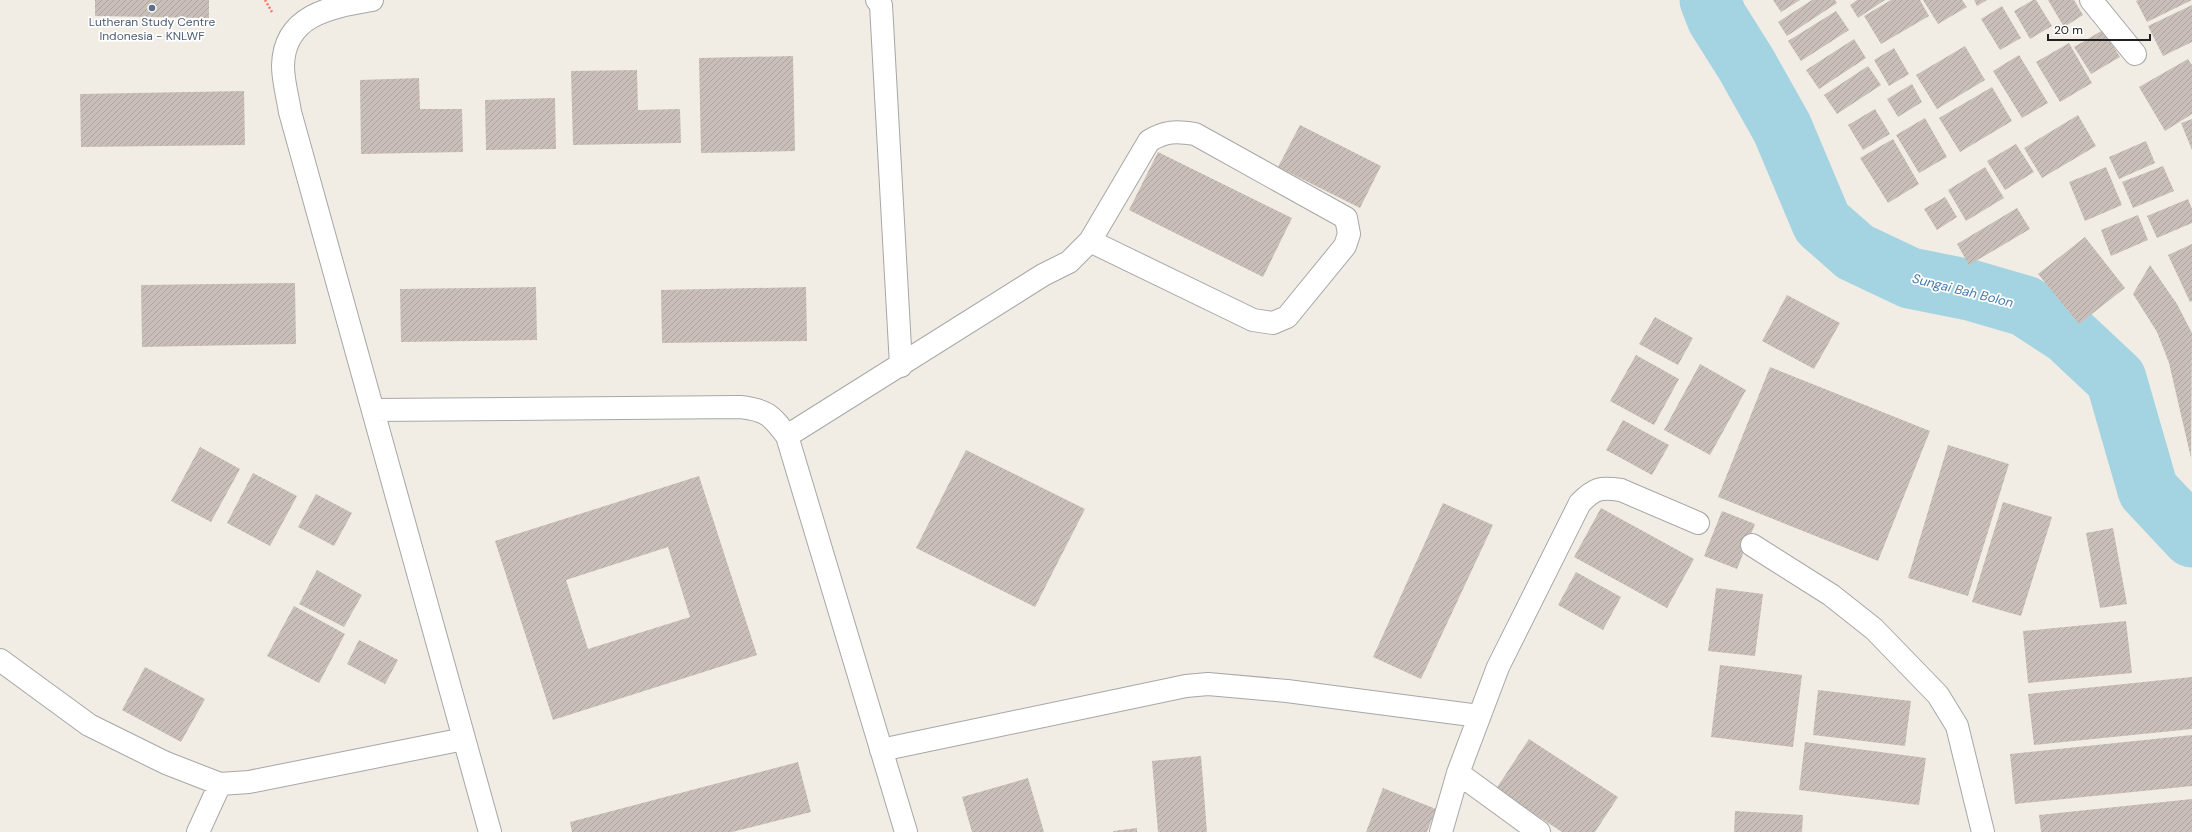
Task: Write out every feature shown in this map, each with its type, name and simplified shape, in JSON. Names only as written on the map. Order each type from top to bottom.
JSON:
[{"type":"street","points":[[372,0],[332,7],[306,19],[288,42],[284,66],[290,112],[490,832]]},
{"type":"street","points":[[2092,0],[2135,54]]},
{"type":"street","points":[[884,2],[901,366]]},
{"type":"street","points":[[787,436],[901,366],[1043,275],[1069,262],[1090,241],[1149,140],[1161,134],[1175,131],[1195,134],[1346,218],[1349,234],[1345,246],[1287,317],[1273,324],[1253,320],[1090,241]]},
{"type":"street","points":[[373,410],[740,407],[759,409],[774,418],[787,436],[906,832]]},
{"type":"street","points":[[1441,832],[1458,773],[1498,667],[1580,503],[1592,491],[1608,488],[1621,490],[1698,523]]},
{"type":"street","points":[[1752,545],[1831,594],[1874,629],[1938,696],[1957,726],[1983,832]]},
{"type":"street","points":[[0,660],[89,725],[166,763],[220,784],[249,782],[464,739]]},
{"type":"street","points":[[881,750],[1186,686],[1208,684],[1287,691],[1479,716]]},
{"type":"street","points":[[1458,773],[1539,832]]},
{"type":"street","points":[[198,832],[220,784]]},
{"type":"building","name":"Lutheran Study Centre Indonesia - KNLWF","points":[[95,0],[209,0],[209,18],[95,16]]},
{"type":"building","points":[[1773,0],[1800,0],[1781,12]]},
{"type":"building","points":[[1812,0],[1835,0],[1837,3],[1787,36],[1778,22]]},
{"type":"building","points":[[1857,0],[1885,0],[1858,18],[1850,5]]},
{"type":"building","points":[[1891,0],[1920,0],[1929,16],[1881,44],[1864,16]]},
{"type":"building","points":[[1923,0],[1962,0],[1967,7],[1938,24]]},
{"type":"building","points":[[1974,0],[1987,0],[1977,6]]},
{"type":"building","points":[[2033,0],[2036,0],[2052,26],[2030,39],[2014,11]]},
{"type":"building","points":[[2048,0],[2074,0],[2083,15],[2064,27]]},
{"type":"building","points":[[2192,0],[2147,22],[2136,1]]},
{"type":"building","points":[[2192,5],[2192,42],[2163,56],[2148,26]]},
{"type":"building","points":[[2002,6],[2021,38],[2000,50],[1981,19]]},
{"type":"building","points":[[1836,11],[1849,30],[1801,61],[1788,41]]},
{"type":"building","points":[[2103,30],[2120,57],[2091,74],[2074,47]]},
{"type":"building","points":[[1854,39],[1866,58],[1819,89],[1806,70]]},
{"type":"building","points":[[2069,43],[2092,83],[2060,102],[2036,62]]},
{"type":"building","points":[[1965,46],[1985,80],[1937,109],[1916,75]]},
{"type":"building","points":[[1894,48],[1909,74],[1889,86],[1874,60]]},
{"type":"building","points":[[2019,55],[2048,103],[2022,118],[1993,71]]},
{"type":"building","points":[[793,56],[795,151],[701,153],[699,58]]},
{"type":"building","points":[[2188,59],[2192,65],[2192,114],[2165,131],[2139,87]]},
{"type":"building","points":[[1868,66],[1881,85],[1837,114],[1824,95]]},
{"type":"building","points":[[637,70],[638,110],[680,109],[681,143],[573,145],[571,71]]},
{"type":"building","points":[[419,78],[420,109],[462,109],[463,152],[361,154],[360,80]]},
{"type":"building","points":[[1912,84],[1922,102],[1898,117],[1887,99]]},
{"type":"building","points":[[1992,87],[2012,121],[1960,152],[1939,118]]},
{"type":"building","points":[[244,91],[245,145],[81,147],[80,94]]},
{"type":"building","points":[[555,98],[556,149],[486,150],[485,100]]},
{"type":"building","points":[[1875,109],[1890,134],[1863,150],[1848,125]]},
{"type":"building","points":[[2078,115],[2096,146],[2042,178],[2024,148]]},
{"type":"building","points":[[1925,118],[1947,157],[1919,173],[1896,135]]},
{"type":"building","points":[[2192,119],[2192,150],[2181,123]]},
{"type":"building","points":[[1300,125],[1381,166],[1360,208],[1278,167]]},
{"type":"building","points":[[1893,139],[1919,184],[1888,203],[1860,158]]},
{"type":"building","points":[[2146,141],[2155,163],[2119,179],[2109,157]]},
{"type":"building","points":[[2016,144],[2034,172],[2005,190],[1987,161]]},
{"type":"building","points":[[1158,152],[1292,218],[1263,277],[1129,210]]},
{"type":"building","points":[[2163,166],[2174,191],[2133,208],[2122,182]]},
{"type":"building","points":[[1985,167],[2004,198],[1966,221],[1948,190]]},
{"type":"building","points":[[2106,167],[2122,205],[2085,221],[2069,182]]},
{"type":"building","points":[[1945,197],[1957,217],[1937,230],[1924,209]]},
{"type":"building","points":[[2188,199],[2192,209],[2192,223],[2157,238],[2147,216]]},
{"type":"building","points":[[2017,208],[2030,229],[1969,265],[1957,244]]},
{"type":"building","points":[[2138,215],[2148,240],[2111,256],[2101,230]]},
{"type":"building","points":[[2085,237],[2125,288],[2079,324],[2038,274]]},
{"type":"building","points":[[2192,244],[2192,301],[2190,302],[2168,255]]},
{"type":"building","points":[[2150,265],[2177,304],[2192,333],[2191,458],[2169,363],[2157,332],[2133,294]]},
{"type":"building","points":[[295,283],[296,344],[142,347],[141,285]]},
{"type":"building","points":[[536,287],[537,340],[401,342],[400,289]]},
{"type":"building","points":[[806,287],[807,341],[662,343],[661,290]]},
{"type":"building","points":[[1787,295],[1840,323],[1814,369],[1762,341]]},
{"type":"building","points":[[1655,317],[1693,338],[1678,365],[1639,344]]},
{"type":"building","points":[[1636,355],[1679,379],[1654,425],[1610,401]]},
{"type":"building","points":[[1700,364],[1746,390],[1710,455],[1664,430]]},
{"type":"building","points":[[1770,367],[1930,431],[1878,561],[1718,497]]},
{"type":"building","points":[[1623,420],[1669,445],[1652,475],[1606,450]]},
{"type":"building","points":[[1948,445],[2009,464],[1968,596],[1908,578]]},
{"type":"building","points":[[200,447],[240,469],[211,522],[171,501]]},
{"type":"building","points":[[966,450],[1085,509],[1035,607],[916,548]]},
{"type":"building","points":[[253,473],[297,496],[270,546],[227,523]]},
{"type":"building","points":[[699,476],[757,655],[553,720],[495,541]],"holes":[[[668,547],[690,617],[588,649],[566,580]]]},
{"type":"building","points":[[316,494],[352,513],[334,546],[298,527]]},
{"type":"building","points":[[2003,502],[2052,517],[2021,616],[1972,602]]},
{"type":"building","points":[[1443,503],[1493,525],[1421,679],[1373,657]]},
{"type":"building","points":[[1601,508],[1694,559],[1667,608],[1574,557]]},
{"type":"building","points":[[1722,511],[1755,524],[1737,569],[1704,556]]},
{"type":"building","points":[[2113,528],[2127,604],[2100,608],[2086,533]]},
{"type":"building","points":[[317,570],[362,595],[344,627],[299,604]]},
{"type":"building","points":[[1576,572],[1621,597],[1603,630],[1558,605]]},
{"type":"building","points":[[1716,588],[1763,594],[1755,656],[1708,651]]},
{"type":"building","points":[[294,606],[345,634],[319,683],[267,656]]},
{"type":"building","points":[[2126,621],[2132,673],[2028,683],[2023,631]]},
{"type":"building","points":[[359,640],[398,660],[385,684],[347,664]]},
{"type":"building","points":[[1720,665],[1802,675],[1793,747],[1711,737]]},
{"type":"building","points":[[145,667],[205,699],[181,742],[122,710]]},
{"type":"building","points":[[2192,677],[2192,729],[2034,745],[2028,694]]},
{"type":"building","points":[[1818,690],[1911,701],[1905,746],[1813,735]]},
{"type":"building","points":[[2192,735],[2192,786],[2015,804],[2010,754]]},
{"type":"building","points":[[1529,739],[1618,797],[1595,832],[1562,832],[1496,789]]},
{"type":"building","points":[[1805,742],[1926,758],[1919,805],[1799,790]]},
{"type":"building","points":[[1201,756],[1207,832],[1158,832],[1152,761]]},
{"type":"building","points":[[798,762],[811,812],[732,832],[572,832],[570,822]]},
{"type":"building","points":[[1028,778],[1044,832],[972,832],[962,797]]},
{"type":"building","points":[[1383,788],[1436,809],[1427,832],[1366,832]]},
{"type":"building","points":[[2192,799],[2192,832],[2041,832],[2039,815]]},
{"type":"building","points":[[1735,811],[1803,815],[1802,832],[1734,832]]},
{"type":"building","points":[[1137,828],[1137,832],[1113,832],[1113,831]]},
{"type":"waterway","name":"Sungai Bah Bolon","points":[[1710,0],[1717,18],[1746,64],[1782,128],[1822,223],[1855,252],[1910,278],[1970,290],[2025,306],[2068,334],[2116,379],[2148,490],[2192,537]]},
{"type":"place","name":"Lutheran Study Centre Indonesia - KNLWF","points":[[152,8]]}]
